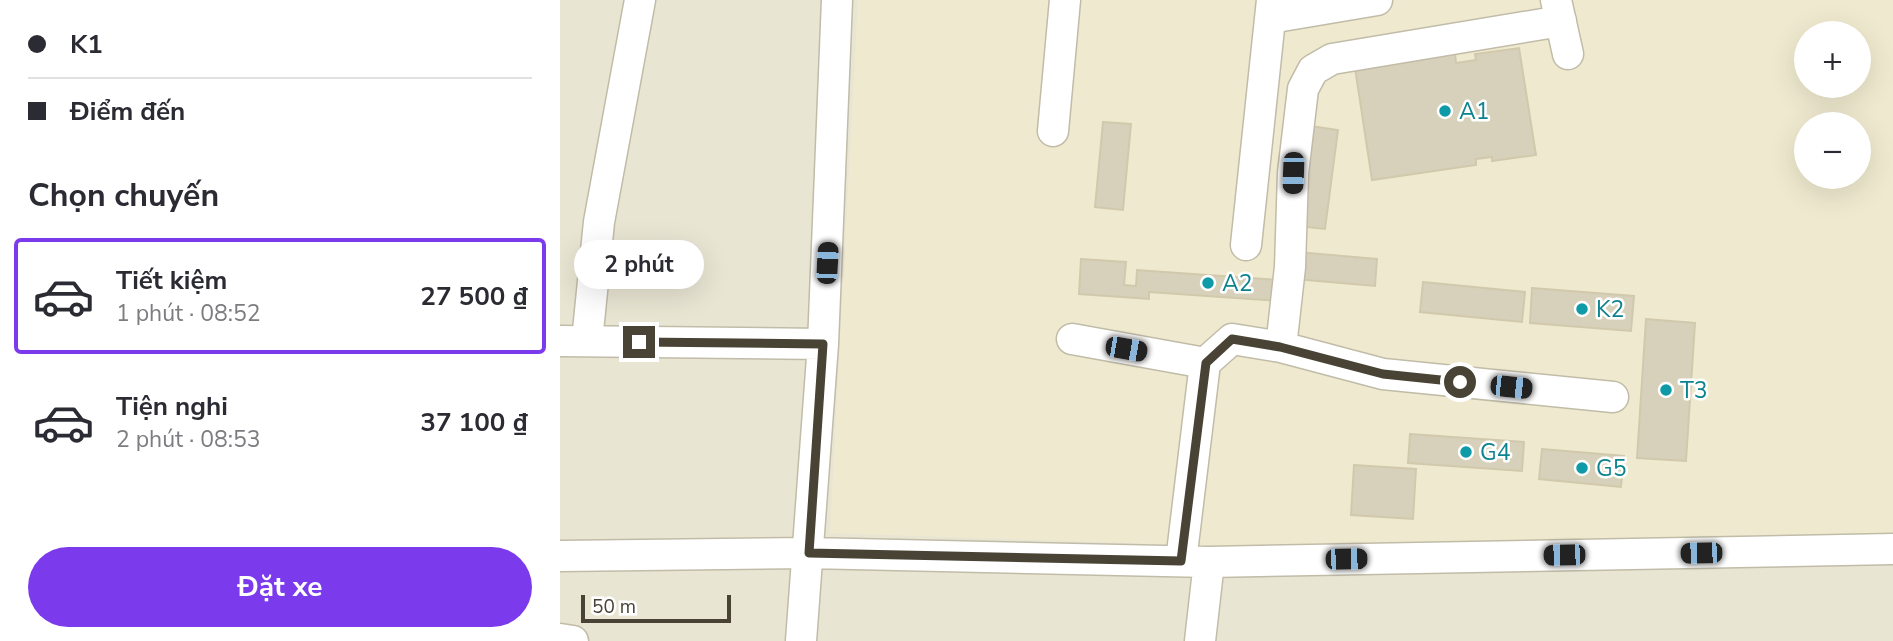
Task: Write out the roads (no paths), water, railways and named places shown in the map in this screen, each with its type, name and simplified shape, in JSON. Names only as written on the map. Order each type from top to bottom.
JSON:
[{"type":"street","points":[[640,0],[599,222],[573,341],[823,344]]},
{"type":"street","points":[[801,641],[823,344],[837,0]]},
{"type":"street","points":[[1053,131],[1065,0]]},
{"type":"street","points":[[1246,245],[1271,9],[1377,0]]},
{"type":"street","points":[[1280,347],[1290,267],[1293,173],[1303,89],[1313,70],[1332,59],[1558,10],[1568,54]]},
{"type":"street","points":[[1254,169],[1293,173]]},
{"type":"street","points":[[1200,641],[1195,562],[1206,363],[1232,339],[1280,347],[1383,374],[1613,397]]},
{"type":"street","points":[[1072,340],[1206,363]]},
{"type":"street","points":[[560,556],[809,553],[1195,562],[1893,549]]},
{"type":"street","points":[[560,639],[573,641]]},
{"type":"place","name":"A1","points":[[1445,111]]},
{"type":"place","name":"A2","points":[[1208,283]]},
{"type":"place","name":"K2","points":[[1582,309]]},
{"type":"place","name":"T3","points":[[1666,390]]},
{"type":"place","name":"G4","points":[[1466,452]]},
{"type":"place","name":"G5","points":[[1582,468]]}]
